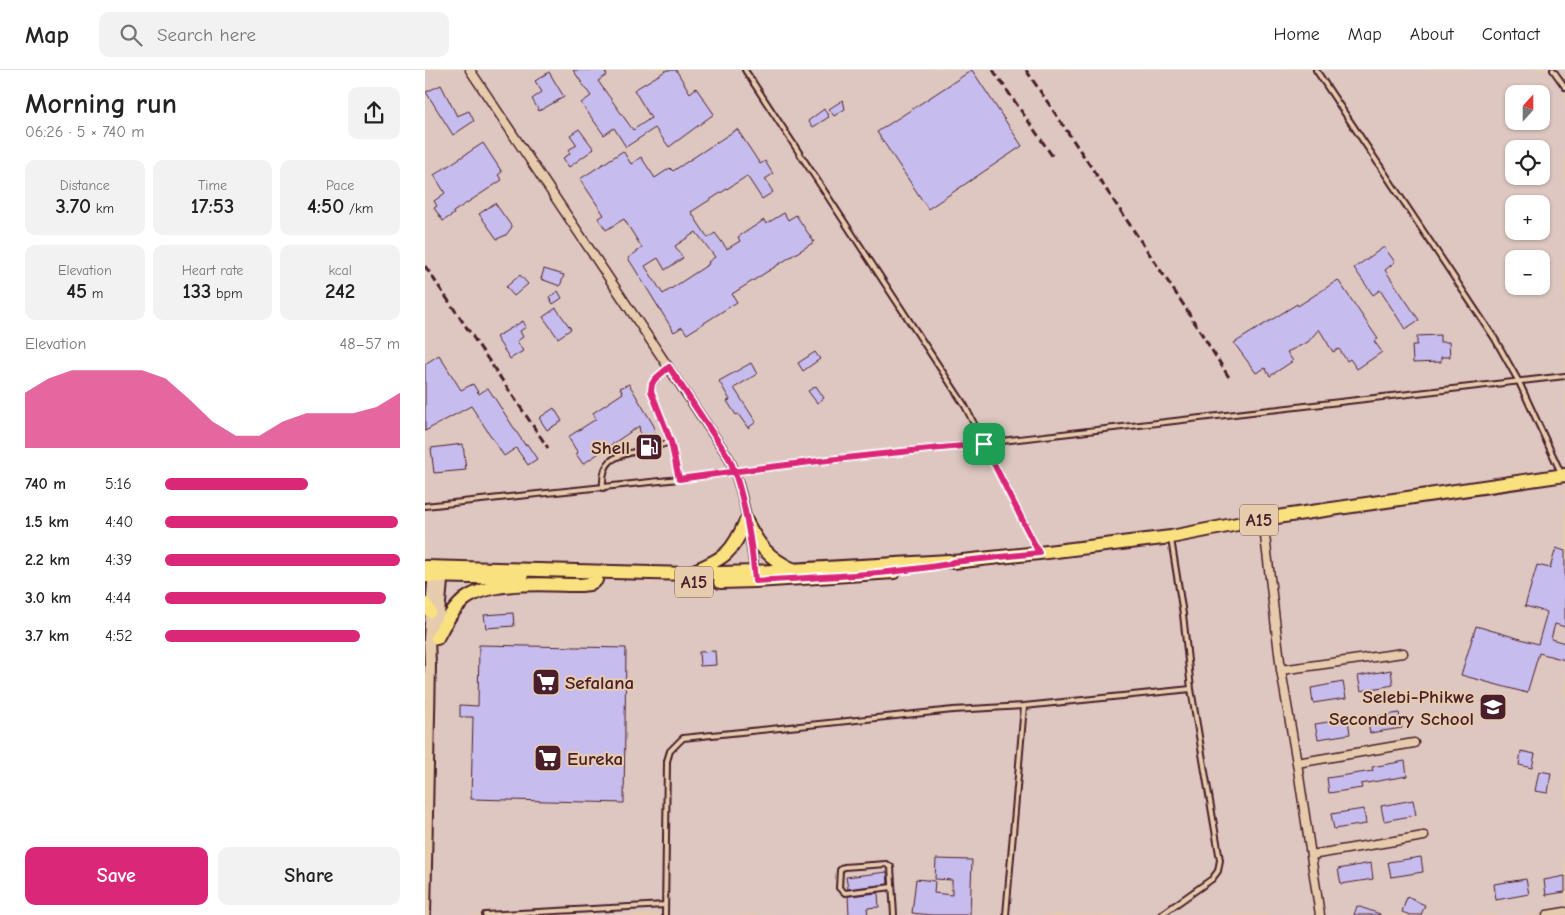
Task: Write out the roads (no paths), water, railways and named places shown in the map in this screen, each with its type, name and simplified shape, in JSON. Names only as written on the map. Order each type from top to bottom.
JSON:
[{"type":"main road","name":"A15","points":[[434,572],[688,574],[755,577],[794,570],[953,562],[1171,537],[1263,519],[1564,475]]},
{"type":"main road","points":[[746,522],[766,553],[774,560],[794,570]]},
{"type":"main road","points":[[688,574],[718,561],[728,553],[735,545],[746,522]]},
{"type":"main road","name":"A15","points":[[434,572],[680,582],[755,577],[871,574],[921,569],[953,562]]},
{"type":"main road","points":[[437,638],[453,611],[463,600],[482,590],[511,586],[581,585],[589,584],[596,580]]},
{"type":"street","points":[[470,70],[729,458],[735,471],[755,577]]},
{"type":"street","points":[[1263,519],[1281,670],[1320,915]]},
{"type":"street","points":[[425,915],[430,665],[428,607],[434,572]]},
{"type":"street","points":[[430,665],[437,638],[434,572]]},
{"type":"street","points":[[1281,670],[1403,653]]},
{"type":"street","points":[[1297,764],[1414,743]]},
{"type":"street","points":[[1311,855],[1424,836]]},
{"type":"street","points":[[1547,915],[1565,912]]},
{"type":"lane","points":[[745,70],[965,406],[1039,553]]},
{"type":"lane","points":[[1316,70],[1495,339],[1519,382],[1564,475]]},
{"type":"lane","points":[[1553,70],[1565,87]]},
{"type":"lane","points":[[669,367],[655,379],[651,391],[671,442],[679,479]]},
{"type":"lane","points":[[425,506],[603,488],[735,471],[1565,376]]},
{"type":"lane","points":[[657,446],[671,442]]},
{"type":"lane","points":[[603,488],[603,476],[610,460],[617,456],[642,450]]},
{"type":"lane","points":[[1161,915],[1213,879],[1218,871],[1220,860],[1191,689],[1183,614],[1171,537]]},
{"type":"lane","points":[[665,915],[667,761],[670,751],[683,738],[953,710],[1024,706],[1191,689]]},
{"type":"lane","points":[[1006,915],[1024,706]]},
{"type":"lane","points":[[892,887],[845,893],[839,888],[840,870],[844,867],[886,864],[891,867],[894,915]]},
{"type":"lane","points":[[485,915],[665,905]]},
{"type":"railway","points":[[993,70],[1053,157]]},
{"type":"railway","points":[[1026,70],[1183,304],[1230,379]]},
{"type":"railway","points":[[425,266],[548,448]]},
{"type":"place","name":"Shell","points":[[649,447]]},
{"type":"place","name":"Sefalana","points":[[546,682]]},
{"type":"place","name":"Selebi-Phikwe Secondary School","points":[[1493,707]]},
{"type":"place","name":"Eureka","points":[[548,758]]}]
